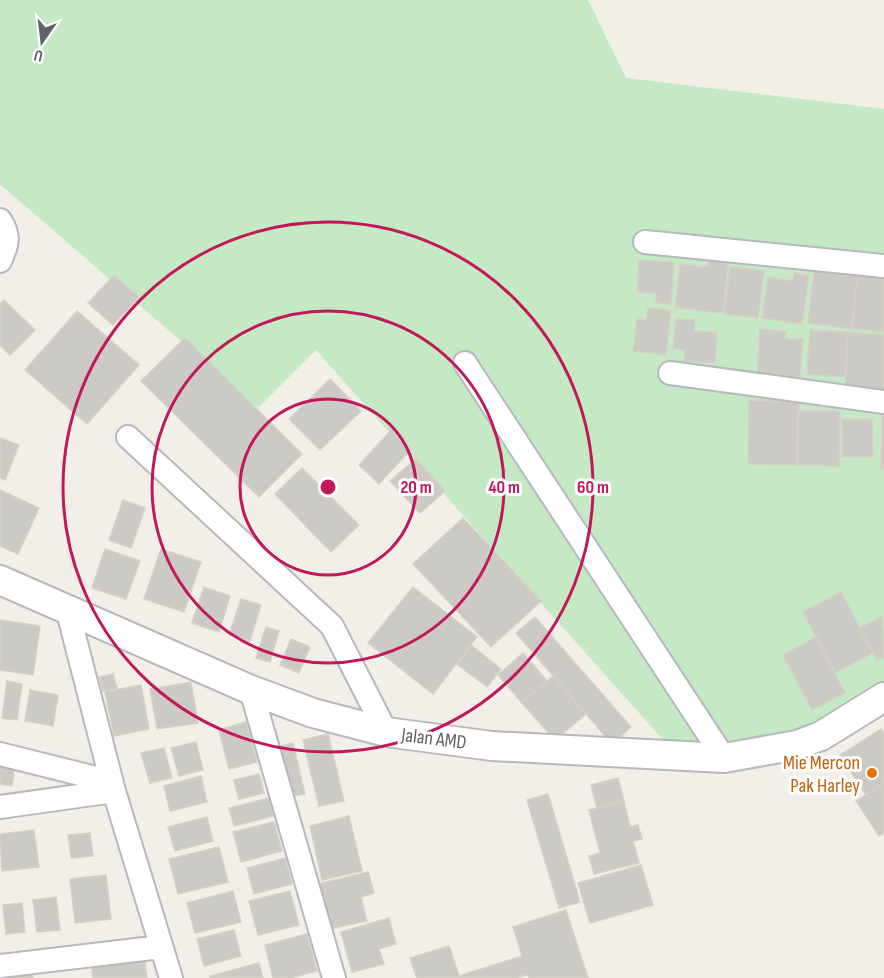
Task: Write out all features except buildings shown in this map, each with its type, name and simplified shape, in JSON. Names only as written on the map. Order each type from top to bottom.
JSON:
[{"type":"street","points":[[0,220],[8,232],[7,247],[0,261]]},
{"type":"street","points":[[645,242],[884,266]]},
{"type":"street","points":[[465,363],[724,758]]},
{"type":"street","points":[[670,373],[884,402]]},
{"type":"street","points":[[128,437],[332,626],[386,732]]},
{"type":"street","name":"Jalan AMD","points":[[0,580],[251,690],[313,714],[386,732],[492,746],[724,758],[797,745],[821,736],[882,701]]},
{"type":"street","points":[[67,608],[113,787],[171,978]]},
{"type":"street","points":[[251,690],[334,978]]},
{"type":"street","points":[[0,754],[113,787]]},
{"type":"street","points":[[0,807],[113,787]]},
{"type":"street","points":[[0,966],[161,947]]},
{"type":"green space","points":[[0,0],[588,0],[626,78],[884,109],[884,682],[773,745],[665,742],[316,350],[258,408],[0,184]]},
{"type":"place","name":"Mie Mercon Pak Harley","points":[[872,773]]}]
